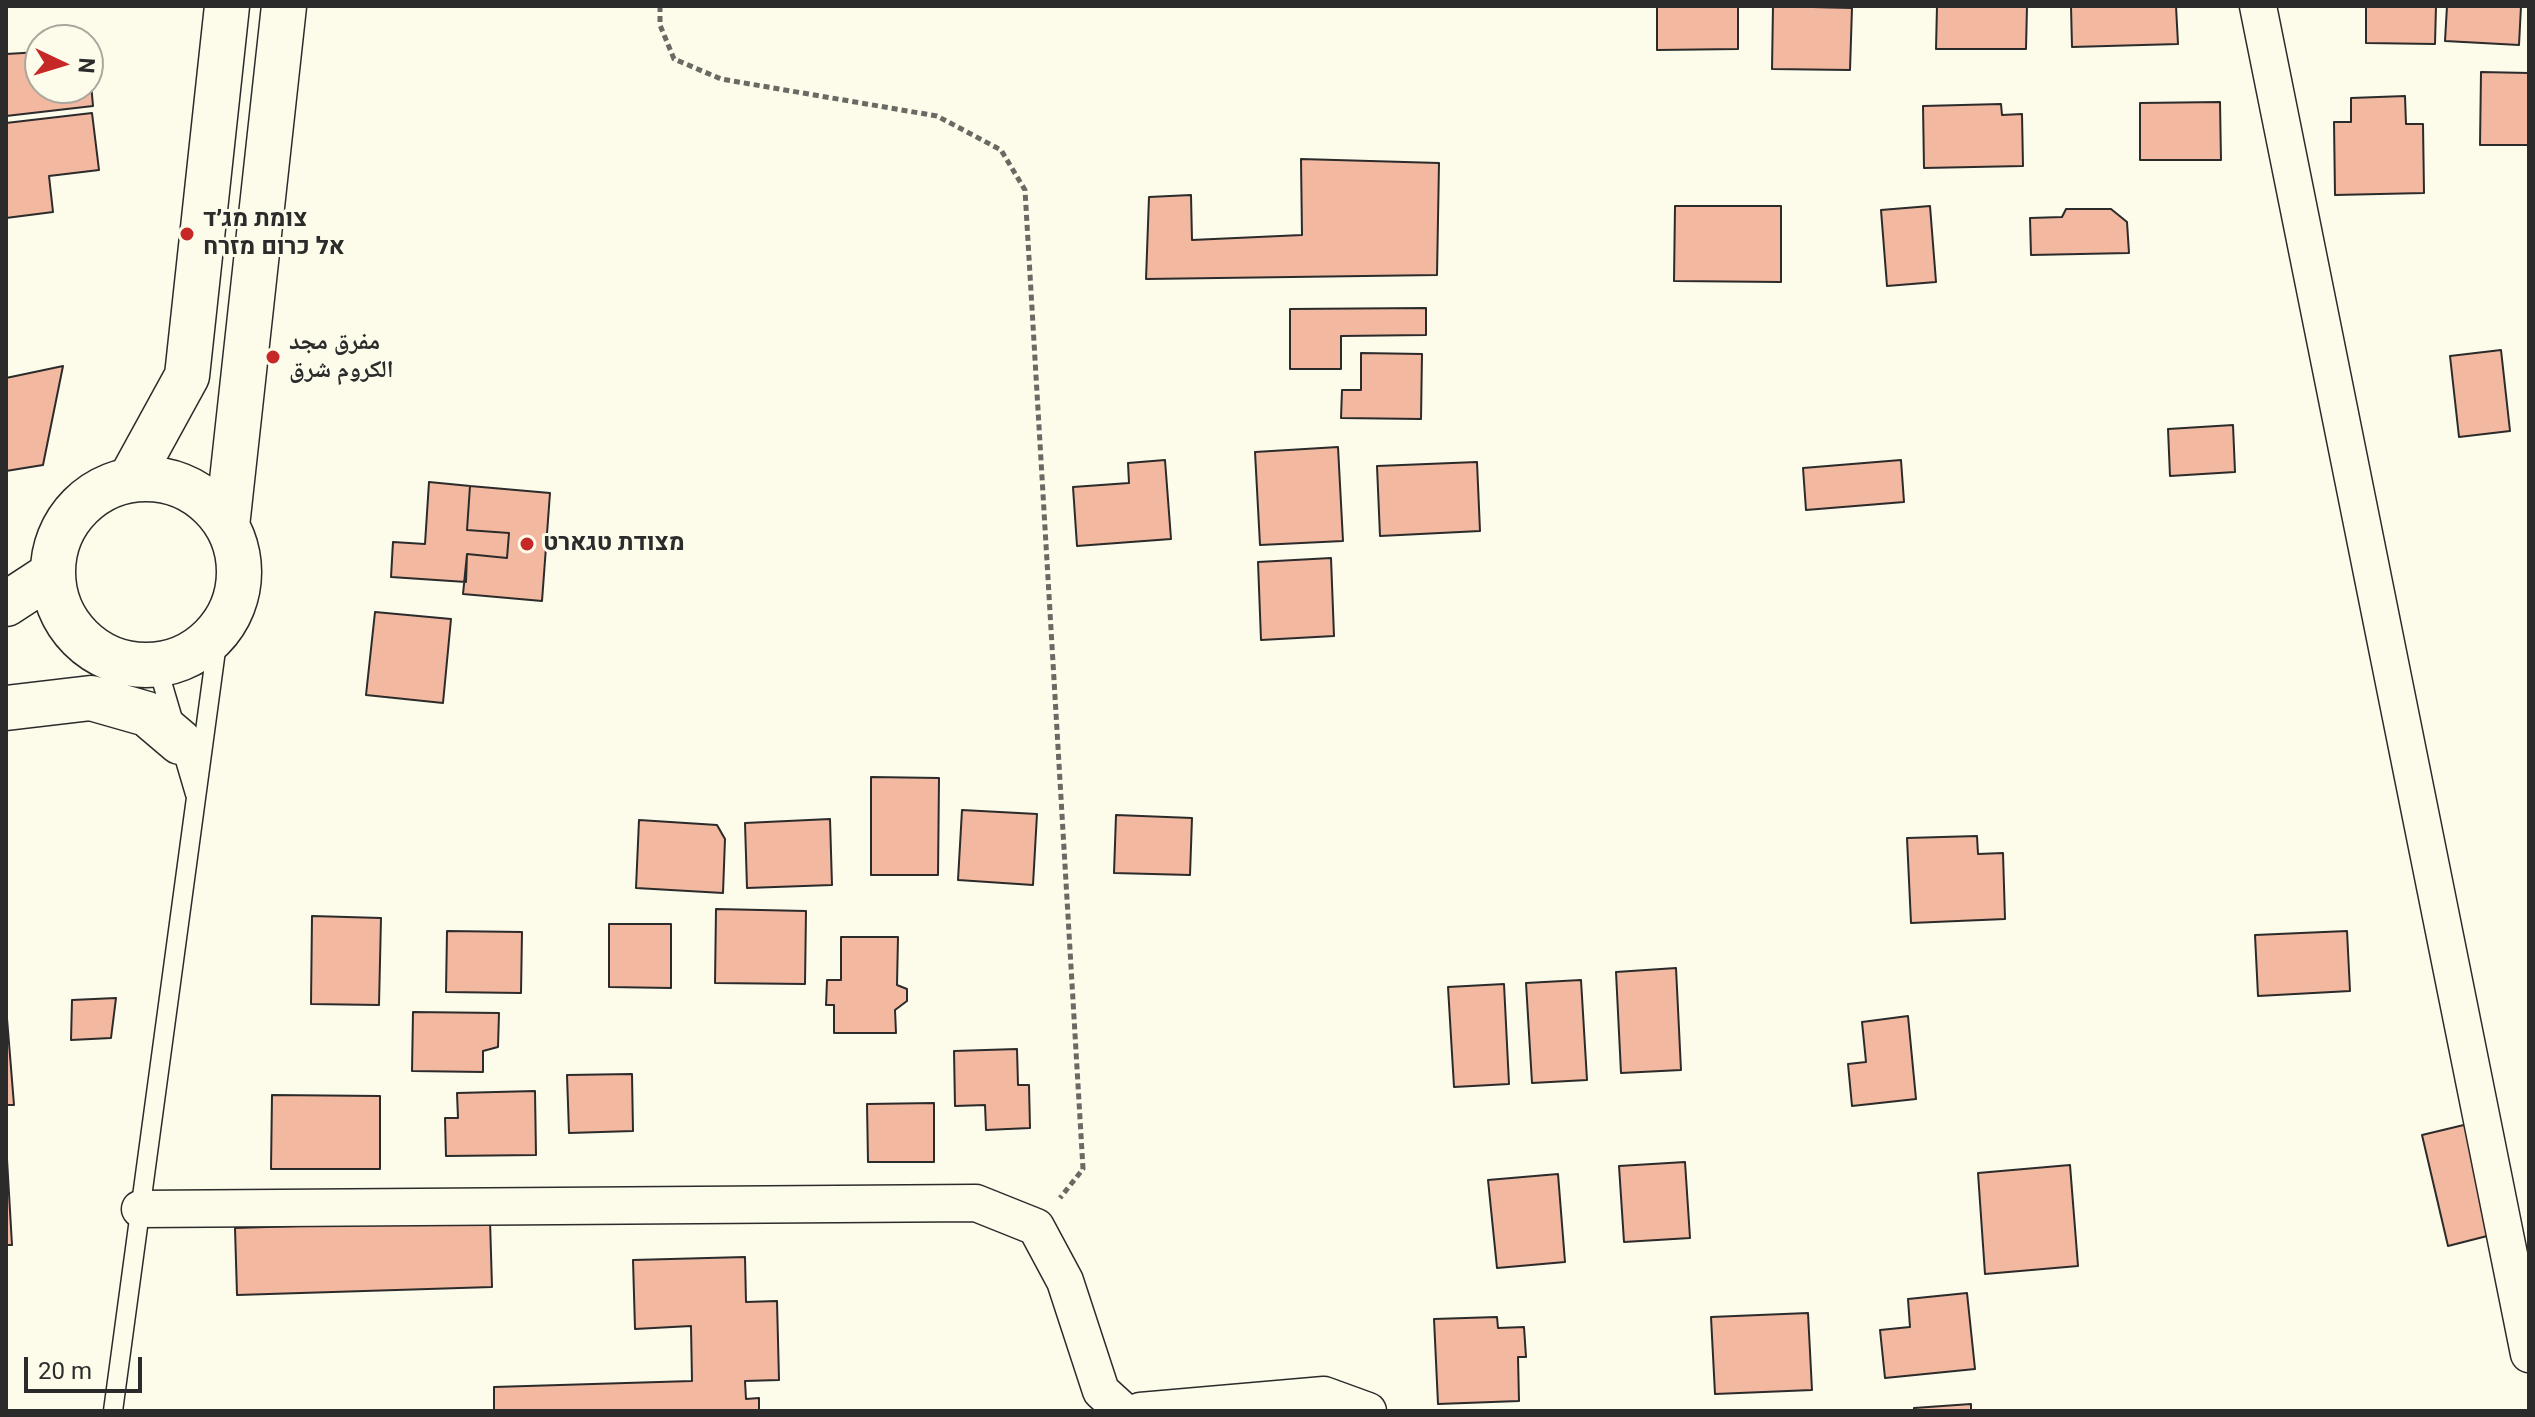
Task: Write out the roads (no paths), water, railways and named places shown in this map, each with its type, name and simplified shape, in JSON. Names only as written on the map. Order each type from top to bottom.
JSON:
[{"type":"street","points":[[130,480],[187,376],[227,6]]},
{"type":"street","points":[[227,526],[284,6]]},
{"type":"street","points":[[2258,6],[2529,1354]]},
{"type":"street","points":[[153,478],[182,486],[208,502],[227,526],[238,555],[238,586],[229,614],[211,639],[186,657],[157,665],[126,664],[97,653],[74,632],[58,605],[52,574],[57,543],[71,515],[94,494],[122,481],[153,478]]},
{"type":"street","points":[[6,604],[52,574]]},
{"type":"street","points":[[6,690],[111,658]]},
{"type":"street","points":[[6,708],[91,698],[147,714],[180,742]]},
{"type":"street","points":[[140,1209],[976,1203],[1036,1227],[1065,1281],[1101,1391],[1123,1411]]},
{"type":"street","points":[[1140,1411],[1324,1395],[1368,1411]]},
{"type":"lane","points":[[113,1411],[219,628]]},
{"type":"lane","points":[[157,665],[197,801]]},
{"type":"place","name":"צומת מג׳ד אל כרום מזרח","points":[[187,234]]},
{"type":"place","name":"مفرق مجد الكروم شرق","points":[[273,357]]},
{"type":"place","name":"מצודת טגארט","points":[[527,544]]}]
